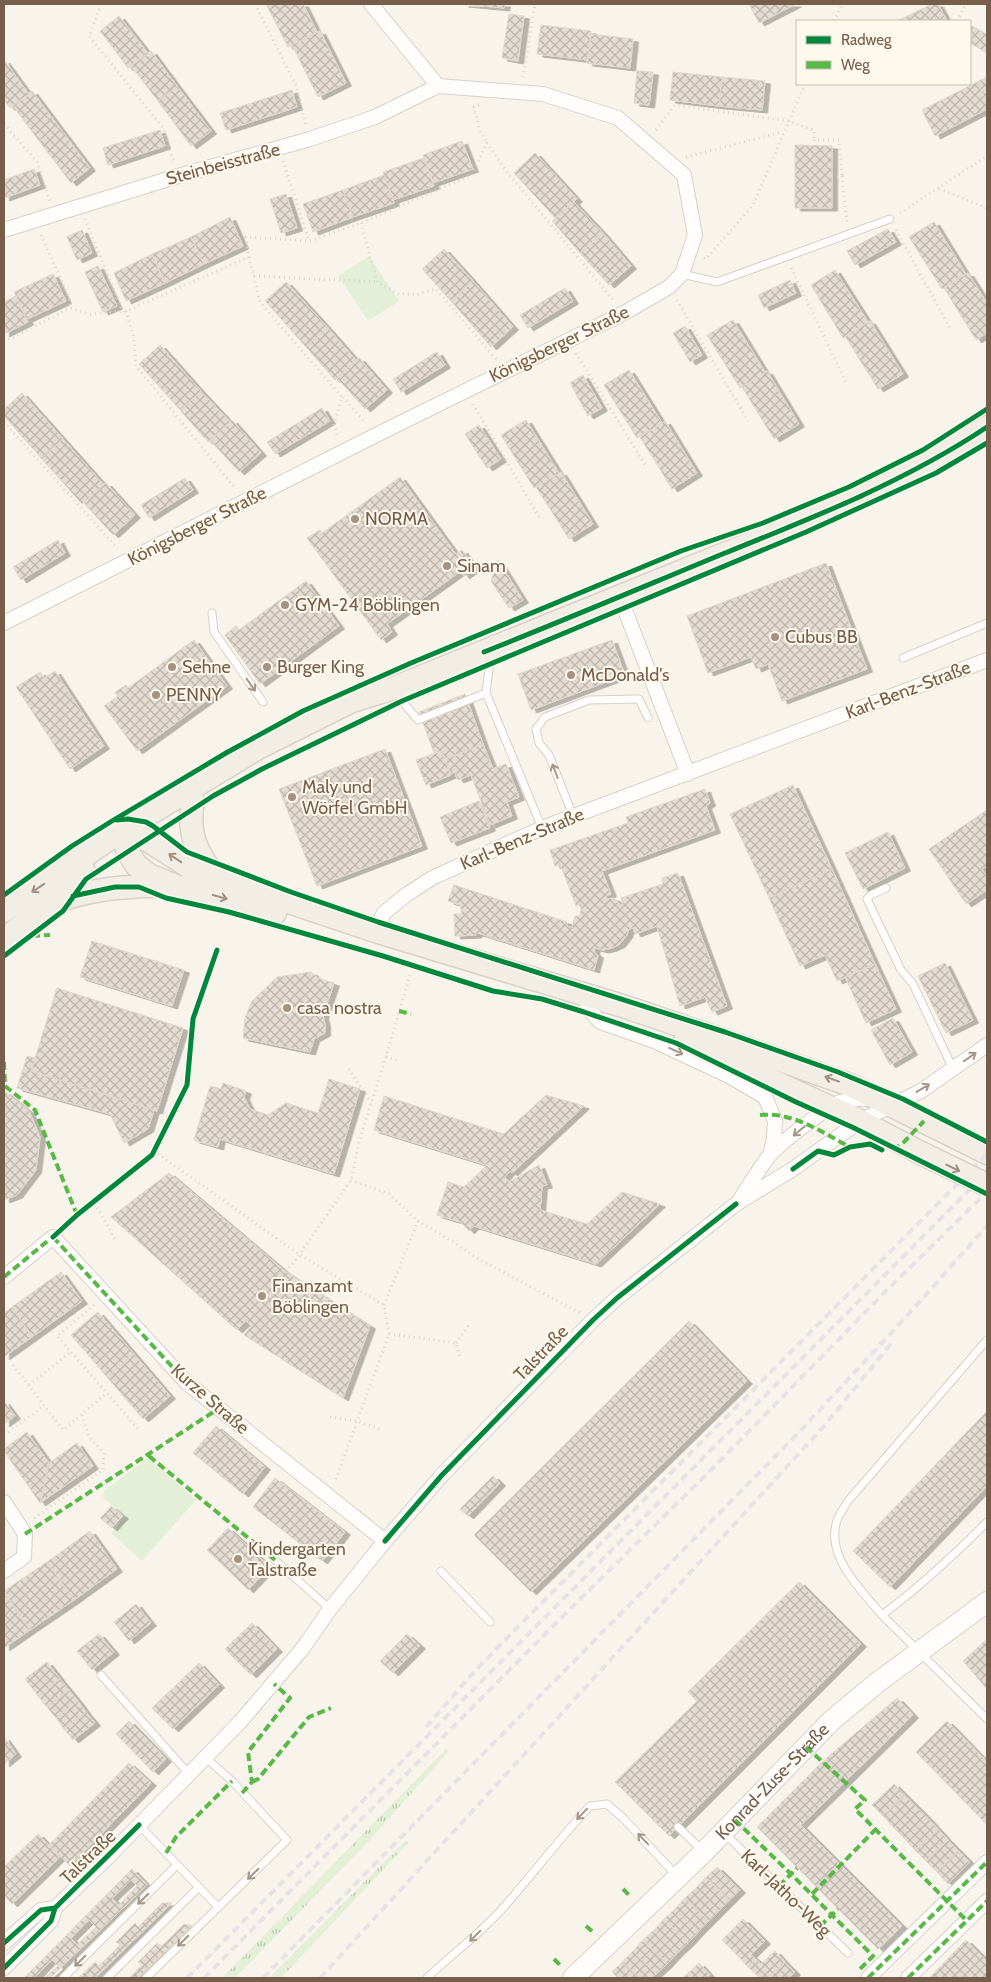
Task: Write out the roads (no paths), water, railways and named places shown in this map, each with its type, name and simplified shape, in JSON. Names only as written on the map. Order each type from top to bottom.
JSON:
[{"type":"main road","points":[[4,940],[45,907],[82,873],[128,837],[258,748],[307,722],[352,701],[394,688],[484,652],[623,605],[883,487],[942,456],[987,428]]},
{"type":"main road","points":[[4,911],[257,763],[354,713],[394,688]]},
{"type":"main road","points":[[193,801],[190,817],[191,829],[201,858],[214,877]]},
{"type":"main road","points":[[128,837],[214,877],[376,931],[626,1007],[850,1085],[987,1153]]},
{"type":"main road","points":[[128,837],[136,865],[150,875],[173,885],[232,900],[660,1030],[860,1121],[987,1185]]},
{"type":"main road","points":[[45,907],[73,896],[115,887],[173,885]]},
{"type":"street","points":[[371,4],[438,86]]},
{"type":"street","name":"Königsberger Straße","points":[[4,623],[375,435],[624,313],[669,287],[682,274],[695,235],[684,174],[618,118],[543,94],[438,86]]},
{"type":"street","name":"Steinbeisstraße","points":[[4,230],[178,176],[310,139],[375,117],[438,86]]},
{"type":"street","points":[[623,605],[688,774]]},
{"type":"street","name":"Karl-Benz-Straße","points":[[376,931],[384,913],[406,895],[432,878],[542,828],[987,660]]},
{"type":"street","name":"Talstraße","points":[[587,1007],[600,1022],[654,1041],[766,1097],[773,1114],[774,1138],[770,1155]]},
{"type":"street","points":[[893,1106],[920,1091],[987,1045]]},
{"type":"street","name":"Talstraße","points":[[736,1204],[770,1155],[829,1108],[841,1102],[855,1099],[868,1099],[893,1106]]},
{"type":"street","name":"Talstraße","points":[[4,1968],[51,1920],[55,1908],[206,1758],[274,1684],[304,1648],[330,1609],[442,1475],[593,1320],[617,1298],[736,1204],[793,1169],[860,1121],[893,1106]]},
{"type":"street","name":"Kurze Straße","points":[[4,1277],[53,1238],[187,1383],[385,1541]]},
{"type":"street","points":[[4,1502],[23,1530],[24,1557],[4,1571]]},
{"type":"street","name":"Konrad-Zuse-Straße","points":[[573,1978],[704,1852],[832,1720],[878,1682],[987,1602]]},
{"type":"street","points":[[868,1978],[987,1862]]},
{"type":"street","points":[[908,1978],[987,1901]]},
{"type":"street","name":"Talstraße","points":[[4,1943],[41,1910],[55,1908]]},
{"type":"lane","points":[[682,274],[717,282],[890,219]]},
{"type":"lane","points":[[212,613],[214,632],[263,702]]},
{"type":"lane","points":[[903,658],[987,623]]},
{"type":"lane","points":[[484,652],[489,669],[486,693],[542,828]]},
{"type":"lane","points":[[394,688],[418,720],[486,693]]},
{"type":"lane","points":[[573,816],[549,755],[539,744],[536,729],[545,717],[590,700],[639,699],[648,718]]},
{"type":"lane","points":[[886,888],[871,894],[867,899],[901,970],[913,984],[953,1069]]},
{"type":"lane","points":[[987,1340],[864,1480],[848,1501],[838,1519],[835,1535],[837,1550],[844,1567],[882,1615],[987,1719]]},
{"type":"lane","points":[[882,1615],[912,1593],[943,1566],[987,1522]]},
{"type":"lane","points":[[275,1560],[330,1609]]},
{"type":"lane","points":[[441,1571],[490,1622]]},
{"type":"lane","points":[[101,1675],[189,1774]]},
{"type":"lane","points":[[146,1978],[287,1840],[232,1781],[206,1758]]},
{"type":"lane","points":[[427,1978],[466,1945],[502,1909],[564,1833],[590,1806],[607,1804],[623,1818],[678,1877]]},
{"type":"lane","points":[[140,1825],[218,1907]]},
{"type":"lane","points":[[678,1827],[704,1852]]},
{"type":"lane","name":"Karl-Jatho-Weg","points":[[723,1832],[848,1953]]},
{"type":"lane","points":[[63,1978],[177,1865]]},
{"type":"lane","points":[[107,1978],[199,1887]]},
{"type":"railway","points":[[426,1727],[473,1673],[506,1639],[987,1154]]},
{"type":"railway","points":[[187,1978],[987,1172]]},
{"type":"railway","points":[[204,1978],[563,1616],[717,1464],[883,1294],[987,1192]]},
{"type":"railway","points":[[263,1978],[802,1429],[987,1226]]},
{"type":"railway","points":[[320,1978],[825,1425],[893,1341]]},
{"type":"place","name":"NORMA","points":[[355,519]]},
{"type":"place","name":"Sinam","points":[[447,566]]},
{"type":"place","name":"GYM-24 Böblingen","points":[[285,605]]},
{"type":"place","name":"Cubus BB","points":[[775,637]]},
{"type":"place","name":"Sehne","points":[[172,667]]},
{"type":"place","name":"Burger King","points":[[267,667]]},
{"type":"place","name":"McDonald's","points":[[571,675]]},
{"type":"place","name":"PENNY","points":[[156,695]]},
{"type":"place","name":"Maly und Wörfel GmbH","points":[[292,797]]},
{"type":"place","name":"casa nostra","points":[[287,1008]]},
{"type":"place","name":"Finanzamt Böblingen","points":[[262,1296]]},
{"type":"place","name":"Kindergarten Talstraße","points":[[238,1559]]}]
